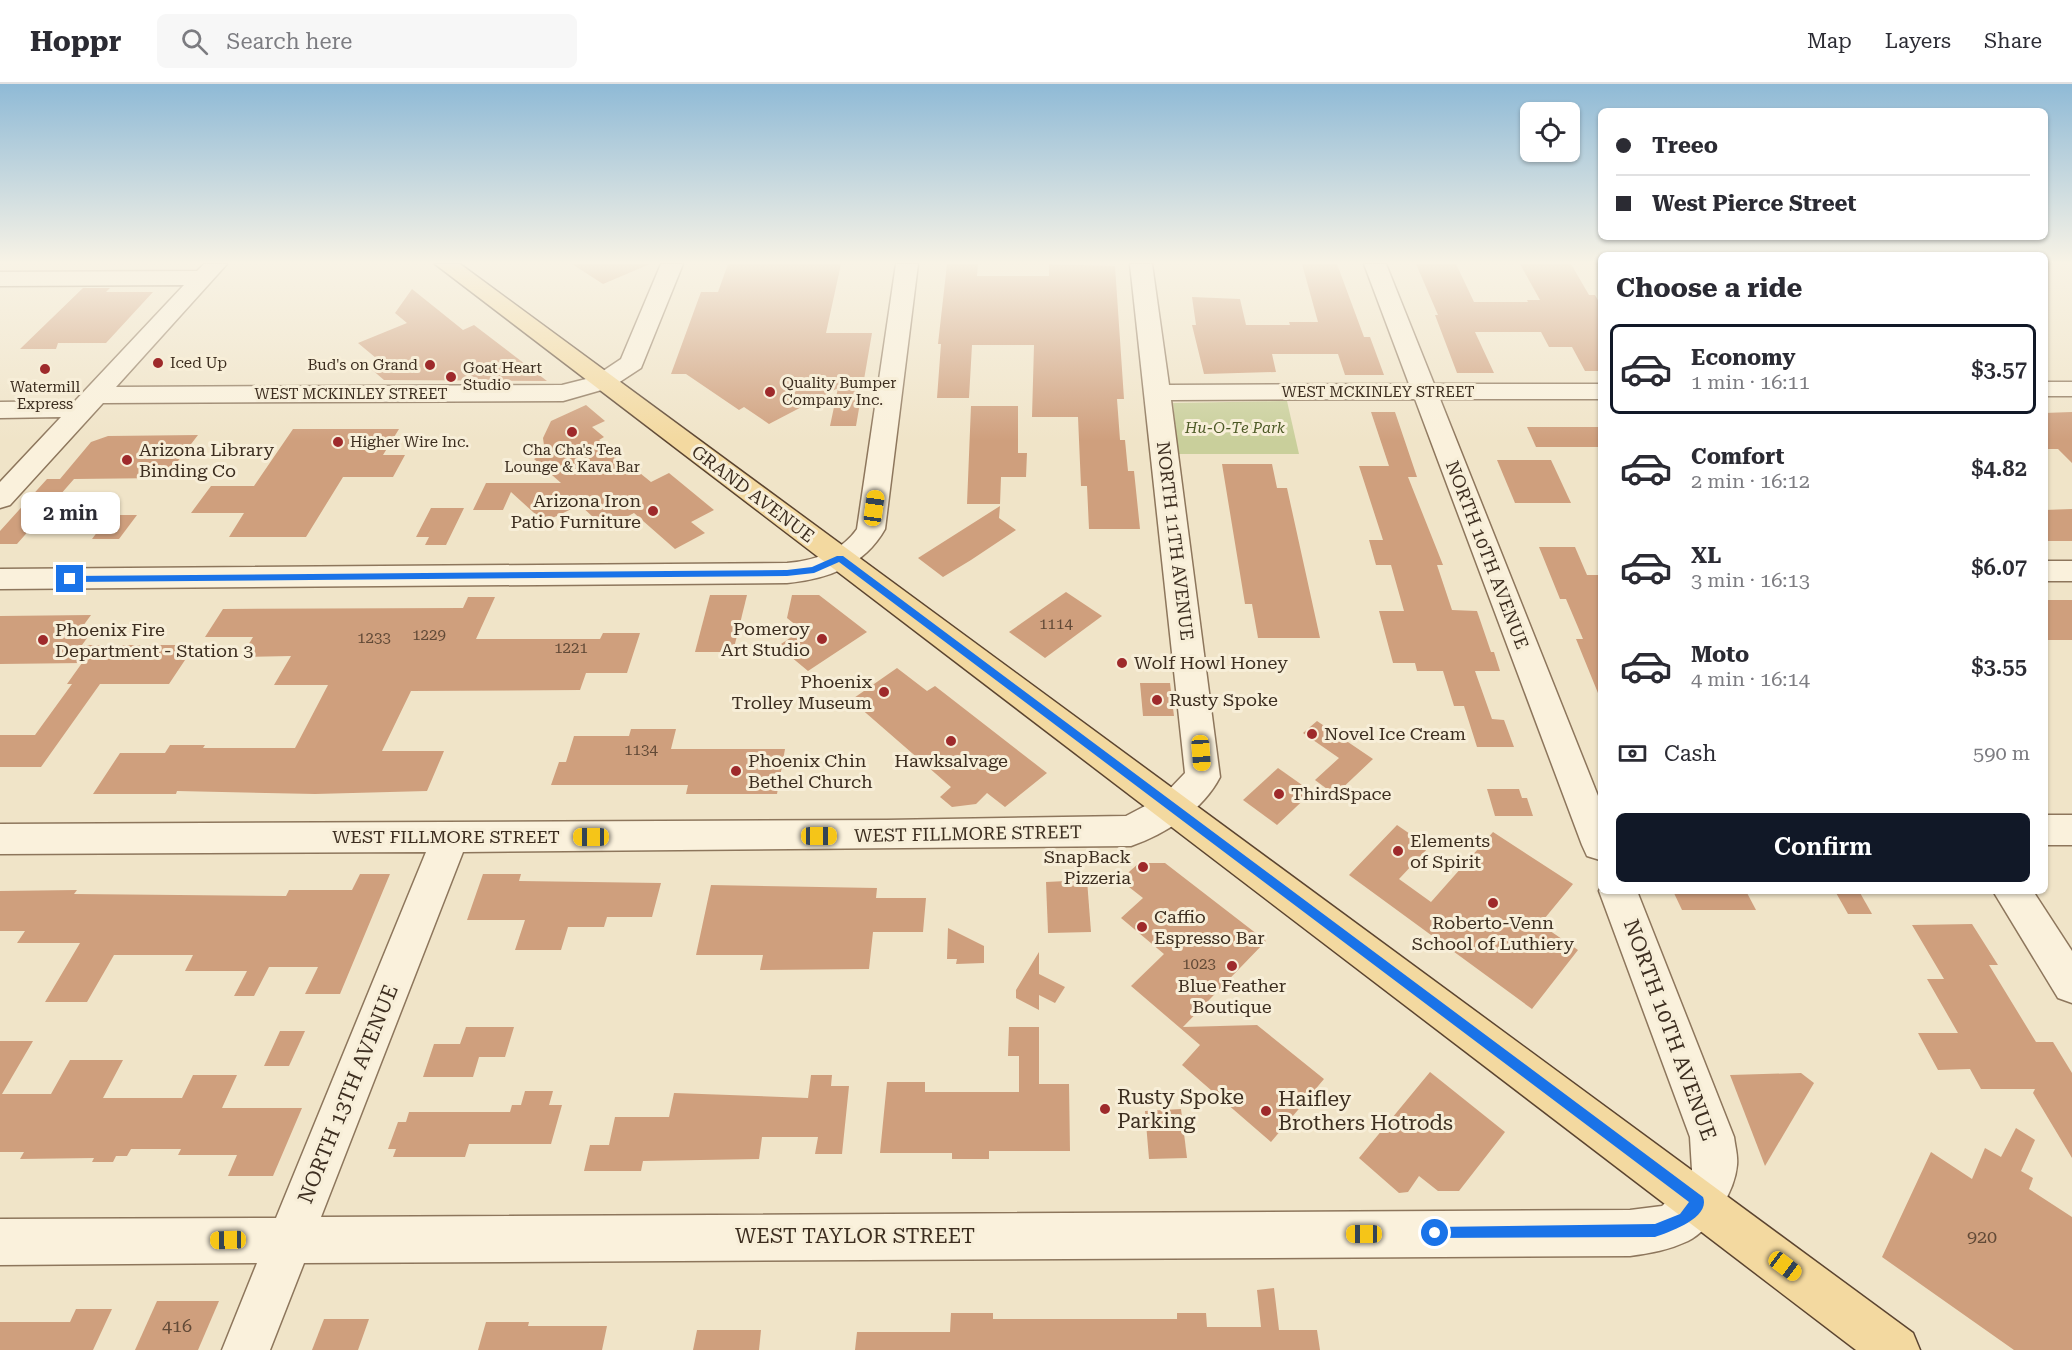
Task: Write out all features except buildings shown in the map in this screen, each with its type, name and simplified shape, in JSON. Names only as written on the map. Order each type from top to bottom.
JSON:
[{"type":"main road","name":"GRAND AVENUE","points":[[525,323],[1174,807],[1896,1350]]},
{"type":"street","points":[[0,499],[162,323]]},
{"type":"street","points":[[603,382],[633,363],[649,323]]},
{"type":"street","points":[[0,579],[787,573],[814,570],[840,558],[866,539],[871,529],[899,323]]},
{"type":"street","name":"NORTH 11TH AVENUE","points":[[1148,323],[1203,777],[1174,807]]},
{"type":"street","name":"NORTH 10TH AVENUE","points":[[1398,323],[1598,833]]},
{"type":"street","name":"WEST MCKINLEY STREET","points":[[0,410],[90,402],[563,393],[603,382]]},
{"type":"street","points":[[2048,389],[2072,389]]},
{"type":"street","name":"WEST MCKINLEY STREET","points":[[1156,393],[1598,391]]},
{"type":"street","points":[[2048,571],[2072,571]]},
{"type":"street","name":"WEST FILLMORE STREET","points":[[0,839],[875,836],[1131,831],[1174,807]]},
{"type":"street","points":[[2048,830],[2072,830]]},
{"type":"street","name":"NORTH 13TH AVENUE","points":[[246,1350],[450,837]]},
{"type":"street","name":"NORTH 10TH AVENUE","points":[[1619,894],[1712,1137],[1715,1168],[1698,1201]]},
{"type":"street","points":[[2014,894],[2072,985]]},
{"type":"street","name":"WEST TAYLOR STREET","points":[[0,1242],[1630,1233],[1672,1225],[1684,1219],[1698,1201]]},
{"type":"green space","name":"Hu-O-Te Park","points":[[1287,401],[1299,454],[1178,454],[1173,403]]},
{"type":"place","name":"Iced Up","points":[[158,363]]},
{"type":"place","name":"Bud's on Grand","points":[[430,365]]},
{"type":"place","name":"Watermill Express","points":[[45,369]]},
{"type":"place","name":"Goat Heart Studio","points":[[451,377]]},
{"type":"place","name":"Quality Bumper Company Inc.","points":[[770,392]]},
{"type":"place","name":"Cha Cha's Tea Lounge & Kava Bar","points":[[572,432]]},
{"type":"place","name":"Higher Wire Inc.","points":[[338,442]]},
{"type":"place","name":"Arizona Library Binding Co","points":[[127,460]]},
{"type":"place","name":"Arizona Iron Patio Furniture","points":[[653,511]]},
{"type":"place","name":"Pomeroy Art Studio","points":[[822,639]]},
{"type":"place","name":"Phoenix Fire Department - Station 3","points":[[43,640]]},
{"type":"place","name":"Wolf Howl Honey","points":[[1122,663]]},
{"type":"place","name":"Phoenix Trolley Museum","points":[[884,692]]},
{"type":"place","name":"Rusty Spoke","points":[[1157,700]]},
{"type":"place","name":"Novel Ice Cream","points":[[1312,734]]},
{"type":"place","name":"Hawksalvage","points":[[951,741]]},
{"type":"place","name":"Phoenix Chin Bethel Church","points":[[736,771]]},
{"type":"place","name":"ThirdSpace","points":[[1279,794]]},
{"type":"place","name":"Elements of Spirit","points":[[1398,851]]},
{"type":"place","name":"SnapBack Pizzeria","points":[[1143,867]]},
{"type":"place","name":"Roberto-Venn School of Luthiery","points":[[1493,903]]},
{"type":"place","name":"Caffio Espresso Bar","points":[[1142,927]]},
{"type":"place","name":"Blue Feather Boutique","points":[[1232,966]]},
{"type":"place","name":"Rusty Spoke Parking","points":[[1105,1109]]},
{"type":"place","name":"Haifley Brothers Hotrods","points":[[1266,1111]]},
{"type":"route","points":[[70,579],[787,573],[814,570],[840,558],[1698,1201],[1684,1219],[1655,1230],[1630,1233],[1435,1233]]}]
